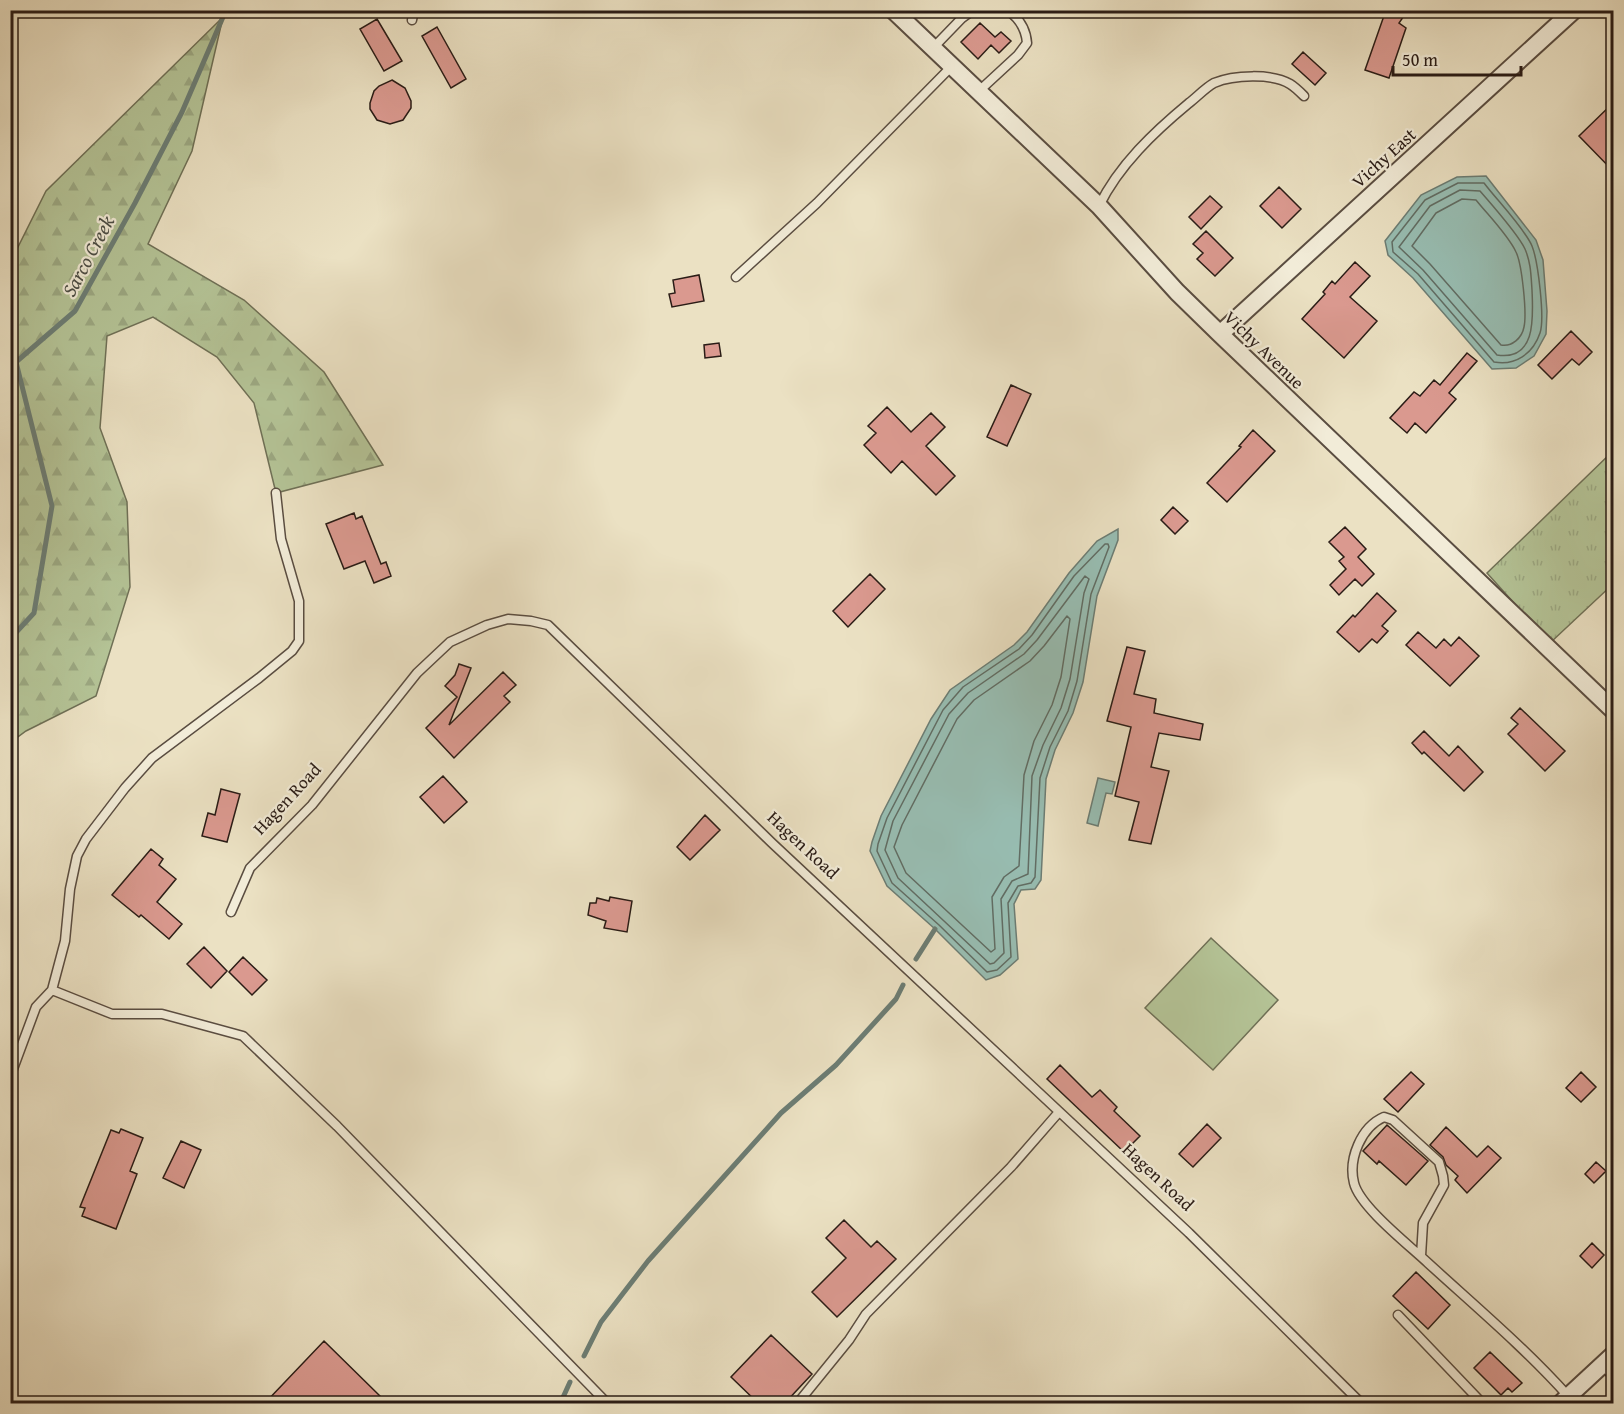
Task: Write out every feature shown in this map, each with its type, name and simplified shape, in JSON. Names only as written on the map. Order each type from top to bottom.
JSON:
[{"type":"street","name":"Vichy Avenue","points":[[893,10],[1099,206],[1177,292],[1220,334],[1614,711]]},
{"type":"street","name":"Vichy East","points":[[1220,334],[1574,10]]},
{"type":"street","points":[[1564,1400],[1610,1366]]},
{"type":"lane","points":[[933,48],[973,10]]},
{"type":"lane","points":[[979,91],[1018,55],[1027,43],[1026,31],[1014,15],[1007,10]]},
{"type":"lane","points":[[736,277],[818,203],[952,66]]},
{"type":"lane","points":[[1099,206],[1113,181],[1133,156],[1173,117],[1212,84],[1228,78],[1260,76],[1291,84],[1304,96]]},
{"type":"lane","points":[[10,1077],[36,1007],[52,990],[65,941],[70,889],[77,856],[86,839],[125,788],[152,758],[259,678],[292,651],[299,640],[299,601],[281,539],[276,493]]},
{"type":"lane","name":"Hagen Road","points":[[231,912],[249,868],[312,805],[417,673],[450,642],[487,625],[508,619],[548,625],[772,843],[1189,1233],[1362,1404]]},
{"type":"lane","points":[[52,990],[112,1014],[162,1014],[243,1036],[338,1126],[608,1404]]},
{"type":"lane","points":[[797,1404],[849,1340],[866,1314],[1011,1167],[1059,1112]]},
{"type":"lane","points":[[1421,1256],[1423,1224],[1444,1185],[1443,1176],[1438,1162],[1393,1120],[1384,1117],[1371,1126],[1357,1148],[1352,1162],[1354,1184],[1363,1200],[1393,1232],[1544,1369],[1564,1400]]},
{"type":"lane","points":[[1398,1315],[1483,1404]]},
{"type":"green space","points":[[223,17],[192,151],[148,244],[244,300],[324,372],[383,465],[276,493],[254,403],[217,357],[153,317],[107,336],[100,428],[127,502],[130,587],[96,696],[26,731],[11,742],[10,578],[14,487],[10,481],[10,263],[46,191]]},
{"type":"green space","points":[[1613,451],[1613,584],[1550,643],[1487,573]]},
{"type":"green space","points":[[1211,938],[1278,1000],[1213,1070],[1145,1008]]},
{"type":"water","points":[[1486,176],[1536,240],[1543,260],[1547,311],[1546,334],[1534,356],[1516,368],[1492,369],[1413,278],[1388,255],[1385,241],[1421,195],[1457,177]]},
{"type":"water","points":[[1118,529],[1118,540],[1097,596],[1083,682],[1073,713],[1055,750],[1046,779],[1041,880],[1035,889],[1021,890],[1014,904],[1018,959],[1000,975],[986,980],[935,929],[887,886],[870,851],[872,842],[881,816],[931,719],[950,690],[1014,645],[1027,632],[1069,573],[1097,541]]},
{"type":"water","points":[[1098,778],[1115,782],[1112,794],[1106,793],[1098,826],[1087,823]]},
{"type":"building","points":[[1386,10],[1408,10],[1399,23],[1406,28],[1389,78],[1365,70]]},
{"type":"building","points":[[377,19],[402,61],[384,71],[360,29]]},
{"type":"building","points":[[980,23],[995,37],[1001,32],[1011,41],[999,53],[991,45],[978,59],[961,42]]},
{"type":"building","points":[[437,27],[466,79],[451,88],[422,36]]},
{"type":"building","points":[[1303,52],[1326,73],[1315,85],[1292,64]]},
{"type":"building","points":[[392,80],[405,88],[411,101],[411,108],[403,120],[390,124],[377,120],[370,109],[370,103],[374,91]]},
{"type":"building","points":[[1614,102],[1614,172],[1579,136]]},
{"type":"building","points":[[1279,187],[1301,209],[1282,228],[1260,206]]},
{"type":"building","points":[[1210,196],[1222,207],[1201,229],[1189,217]]},
{"type":"building","points":[[1206,231],[1233,258],[1215,276],[1197,259],[1203,253],[1193,244]]},
{"type":"building","points":[[1355,262],[1370,276],[1350,297],[1377,321],[1344,358],[1302,319],[1325,294],[1323,292],[1332,281],[1335,284]]},
{"type":"building","points":[[699,275],[704,301],[672,307],[669,294],[675,293],[673,280]]},
{"type":"building","points":[[1571,331],[1592,352],[1579,365],[1572,359],[1552,379],[1538,365]]},
{"type":"building","points":[[719,343],[721,356],[705,358],[704,345]]},
{"type":"building","points":[[1467,353],[1477,361],[1449,393],[1456,399],[1426,433],[1415,423],[1407,433],[1390,418],[1414,392],[1420,396],[1434,380],[1440,385]]},
{"type":"building","points":[[1011,385],[1031,394],[1007,446],[987,437]]},
{"type":"building","points":[[887,407],[911,432],[931,413],[945,427],[926,446],[955,476],[936,495],[902,461],[891,473],[864,445],[876,433],[868,426]]},
{"type":"building","points":[[1253,430],[1275,451],[1227,502],[1207,483],[1241,447],[1239,446]]},
{"type":"building","points":[[1173,507],[1188,521],[1175,534],[1161,520]]},
{"type":"building","points":[[354,513],[356,519],[362,516],[381,564],[386,562],[391,576],[374,583],[365,561],[344,569],[326,524]]},
{"type":"building","points":[[1345,527],[1366,549],[1358,557],[1374,574],[1362,586],[1355,579],[1339,595],[1330,585],[1346,569],[1339,561],[1344,557],[1329,542]]},
{"type":"building","points":[[870,574],[885,589],[848,627],[833,611]]},
{"type":"building","points":[[1377,593],[1396,611],[1382,626],[1388,631],[1377,643],[1372,639],[1359,652],[1337,632],[1353,615],[1355,617]]},
{"type":"building","points":[[1418,632],[1436,648],[1444,639],[1451,646],[1459,637],[1479,656],[1450,686],[1406,645]]},
{"type":"building","points":[[1127,647],[1145,651],[1134,694],[1156,699],[1154,713],[1203,724],[1200,740],[1159,733],[1151,767],[1169,771],[1151,844],[1129,840],[1139,802],[1115,796],[1131,727],[1107,721]]},
{"type":"building","points":[[459,664],[471,668],[449,725],[503,672],[516,685],[504,696],[510,702],[454,758],[426,728],[457,697],[445,686],[455,675]]},
{"type":"building","points":[[1520,708],[1565,751],[1545,771],[1508,734],[1518,724],[1511,718]]},
{"type":"building","points":[[1424,731],[1449,756],[1458,746],[1483,772],[1464,791],[1412,743]]},
{"type":"building","points":[[443,776],[467,802],[444,823],[420,797]]},
{"type":"building","points":[[221,789],[240,794],[227,842],[202,836],[208,813],[215,815]]},
{"type":"building","points":[[705,815],[720,830],[690,860],[677,847]]},
{"type":"building","points":[[151,849],[163,859],[159,865],[176,879],[157,902],[182,924],[169,939],[141,915],[139,917],[112,895]]},
{"type":"building","points":[[610,897],[632,901],[627,932],[604,928],[606,921],[588,915],[590,903],[596,903],[597,898],[609,901]]},
{"type":"building","points":[[204,947],[227,971],[211,988],[187,964]]},
{"type":"building","points":[[243,957],[267,980],[252,995],[229,972]]},
{"type":"building","points":[[1060,1065],[1092,1097],[1100,1090],[1117,1107],[1114,1111],[1140,1136],[1124,1152],[1047,1079]]},
{"type":"building","points":[[1411,1072],[1424,1084],[1398,1112],[1384,1099]]},
{"type":"building","points":[[1581,1072],[1596,1087],[1581,1102],[1566,1088]]},
{"type":"building","points":[[1207,1124],[1221,1138],[1193,1167],[1179,1154]]},
{"type":"building","points":[[1387,1125],[1428,1161],[1406,1185],[1379,1161],[1377,1164],[1363,1151]]},
{"type":"building","points":[[1446,1127],[1477,1157],[1488,1146],[1501,1158],[1467,1193],[1455,1180],[1458,1176],[1430,1145]]},
{"type":"building","points":[[121,1129],[143,1138],[130,1171],[137,1174],[116,1229],[82,1216],[85,1208],[80,1207],[111,1130],[119,1133]]},
{"type":"building","points":[[181,1141],[201,1150],[184,1188],[163,1178]]},
{"type":"building","points":[[1596,1162],[1606,1171],[1594,1183],[1585,1174]]},
{"type":"building","points":[[844,1220],[871,1247],[877,1241],[896,1259],[837,1317],[812,1292],[846,1258],[826,1238]]},
{"type":"building","points":[[1592,1243],[1604,1255],[1592,1268],[1580,1256]]},
{"type":"building","points":[[1416,1272],[1450,1305],[1428,1329],[1393,1296]]},
{"type":"building","points":[[771,1335],[812,1374],[784,1404],[759,1404],[731,1377]]},
{"type":"building","points":[[324,1341],[380,1396],[373,1404],[264,1404]]},
{"type":"building","points":[[1490,1352],[1522,1383],[1512,1392],[1508,1388],[1501,1395],[1474,1368]]},
{"type":"waterway","name":"Sarco Creek","points":[[10,639],[34,613],[52,506],[16,362],[75,311],[182,112],[223,17],[223,10]]},
{"type":"waterway","points":[[916,959],[935,929]]},
{"type":"waterway","points":[[584,1356],[601,1322],[648,1261],[781,1113],[836,1065],[896,999],[903,985]]},
{"type":"waterway","points":[[560,1404],[570,1382]]}]
